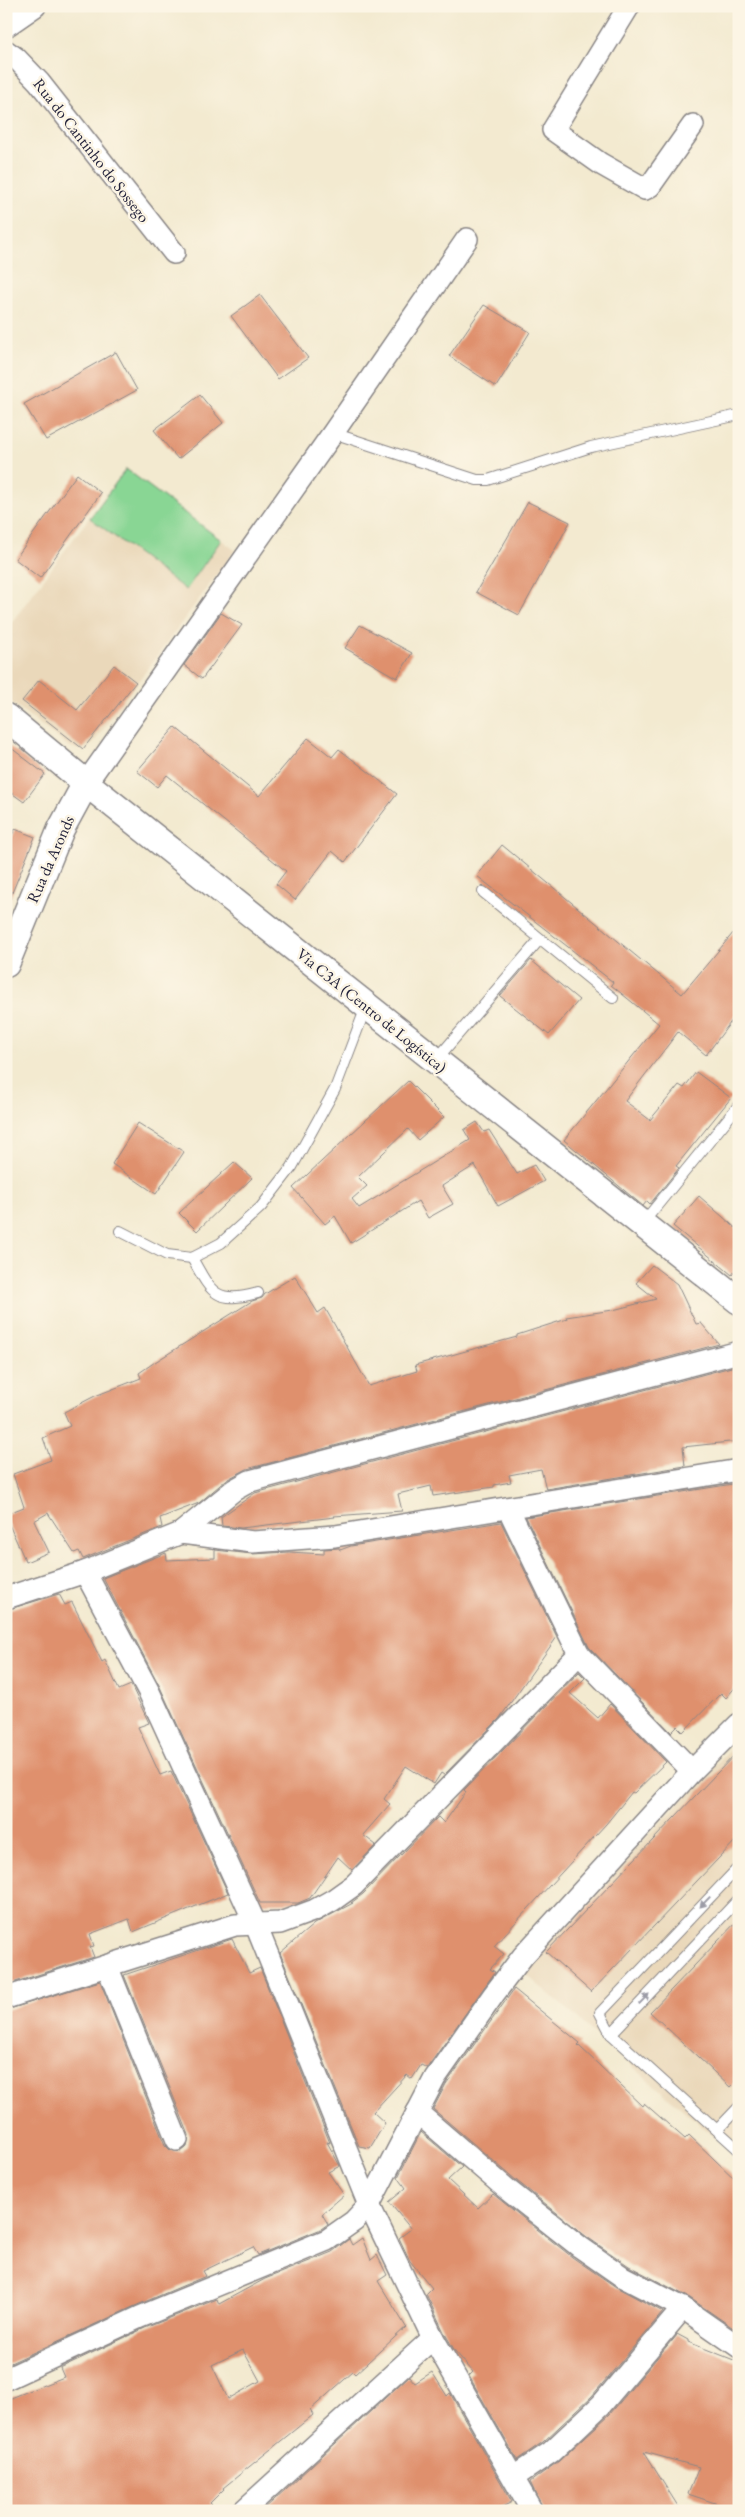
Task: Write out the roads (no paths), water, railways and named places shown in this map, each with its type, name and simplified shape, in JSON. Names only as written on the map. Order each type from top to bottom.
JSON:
[{"type":"street","points":[[6,26],[35,6]]},
{"type":"street","points":[[629,6],[553,130],[601,164],[645,189],[650,186],[693,124]]},
{"type":"street","name":"Rua do Cantinho do Sossego","points":[[6,51],[16,58],[39,82],[174,253]]},
{"type":"street","points":[[86,783],[333,433],[467,238]]},
{"type":"street","name":"Via C3A (Centro de Logística)","points":[[6,717],[86,783],[739,1301]]},
{"type":"street","name":"Rua da Aronds","points":[[6,964],[61,829],[86,783]]},
{"type":"street","points":[[6,1598],[85,1572],[181,1533],[234,1490],[250,1481],[739,1352]]},
{"type":"street","points":[[181,1533],[253,1542],[355,1534],[739,1470]]},
{"type":"street","points":[[508,1508],[578,1654],[692,1771]]},
{"type":"street","points":[[85,1572],[149,1692],[254,1924],[369,2205],[433,2338],[532,2511]]},
{"type":"street","points":[[6,1998],[235,1925],[280,1923],[315,1910],[333,1900],[354,1885],[578,1654]]},
{"type":"street","points":[[6,2379],[140,2317],[327,2240],[354,2221],[369,2205],[435,2078],[465,2033],[523,1956],[692,1771],[739,1724]]},
{"type":"street","points":[[106,1966],[177,2140]]},
{"type":"street","points":[[417,2112],[509,2191],[580,2247],[623,2277],[683,2308],[739,2347]]},
{"type":"street","points":[[514,2477],[551,2452],[601,2405],[683,2308]]},
{"type":"street","points":[[243,2511],[433,2338]]},
{"type":"lane","points":[[333,433],[478,480],[488,480],[591,447],[739,416]]},
{"type":"lane","points":[[483,892],[614,998]]},
{"type":"lane","points":[[436,1061],[540,939]]},
{"type":"lane","points":[[120,1231],[167,1255],[192,1258],[221,1243],[254,1213],[292,1167],[335,1089],[366,1006]]},
{"type":"lane","points":[[642,1224],[739,1105]]},
{"type":"lane","points":[[192,1258],[207,1285],[225,1299],[239,1298],[258,1293]]},
{"type":"lane","points":[[737,2145],[717,2130],[611,2034],[601,2016],[602,2010],[739,1867]]},
{"type":"lane","points":[[611,2034],[739,1899]]},
{"type":"lane","points":[[717,2130],[739,2107]]}]
